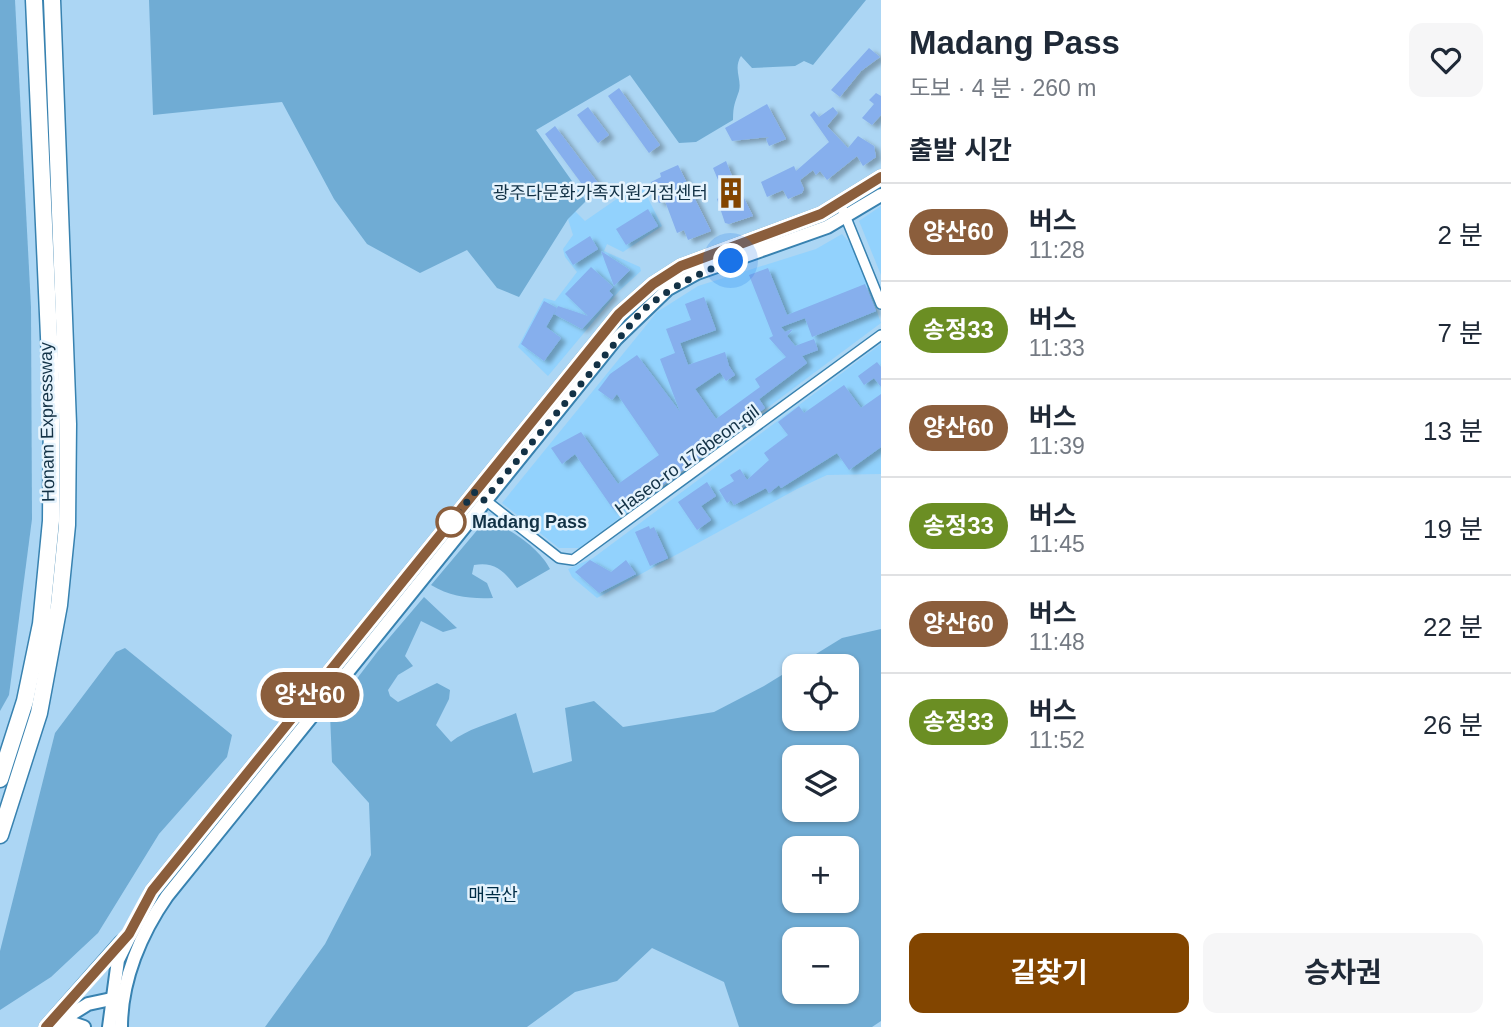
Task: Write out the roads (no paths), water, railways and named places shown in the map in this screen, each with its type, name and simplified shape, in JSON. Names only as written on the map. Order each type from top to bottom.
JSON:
[{"type":"highway","points":[[25,0],[32,118],[43,207]]},
{"type":"highway","name":"Honam Expressway","points":[[0,779],[25,701],[41,624],[48,566],[52,417],[34,0]]},
{"type":"highway","name":"Honam Expressway","points":[[0,835],[39,713],[59,605],[67,525],[67,411],[52,0]]},
{"type":"main road","points":[[121,1027],[134,958],[147,924],[619,314],[653,284],[681,266],[785,228],[840,203],[881,177]]},
{"type":"main road","points":[[109,1027],[118,960],[152,891],[480,496],[616,339],[668,289],[697,273],[788,243],[848,217],[881,195]]},
{"type":"main road","points":[[48,1027],[129,934]]},
{"type":"main road","points":[[48,1027],[88,1004],[125,996]]},
{"type":"main road","points":[[61,1027],[72,1023],[84,1027]]},
{"type":"street","points":[[840,203],[848,217],[881,304]]},
{"type":"street","name":"Haseo-ro 176beon-gil","points":[[480,496],[559,558],[573,560],[881,335]]},
{"type":"place","name":"광주다문화가족지원거점센터","points":[[731,193]]},
{"type":"place","name":"Madang Pass","points":[[451,522]]},
{"type":"park label","name":"매곡산","points":[[493,895]]}]
